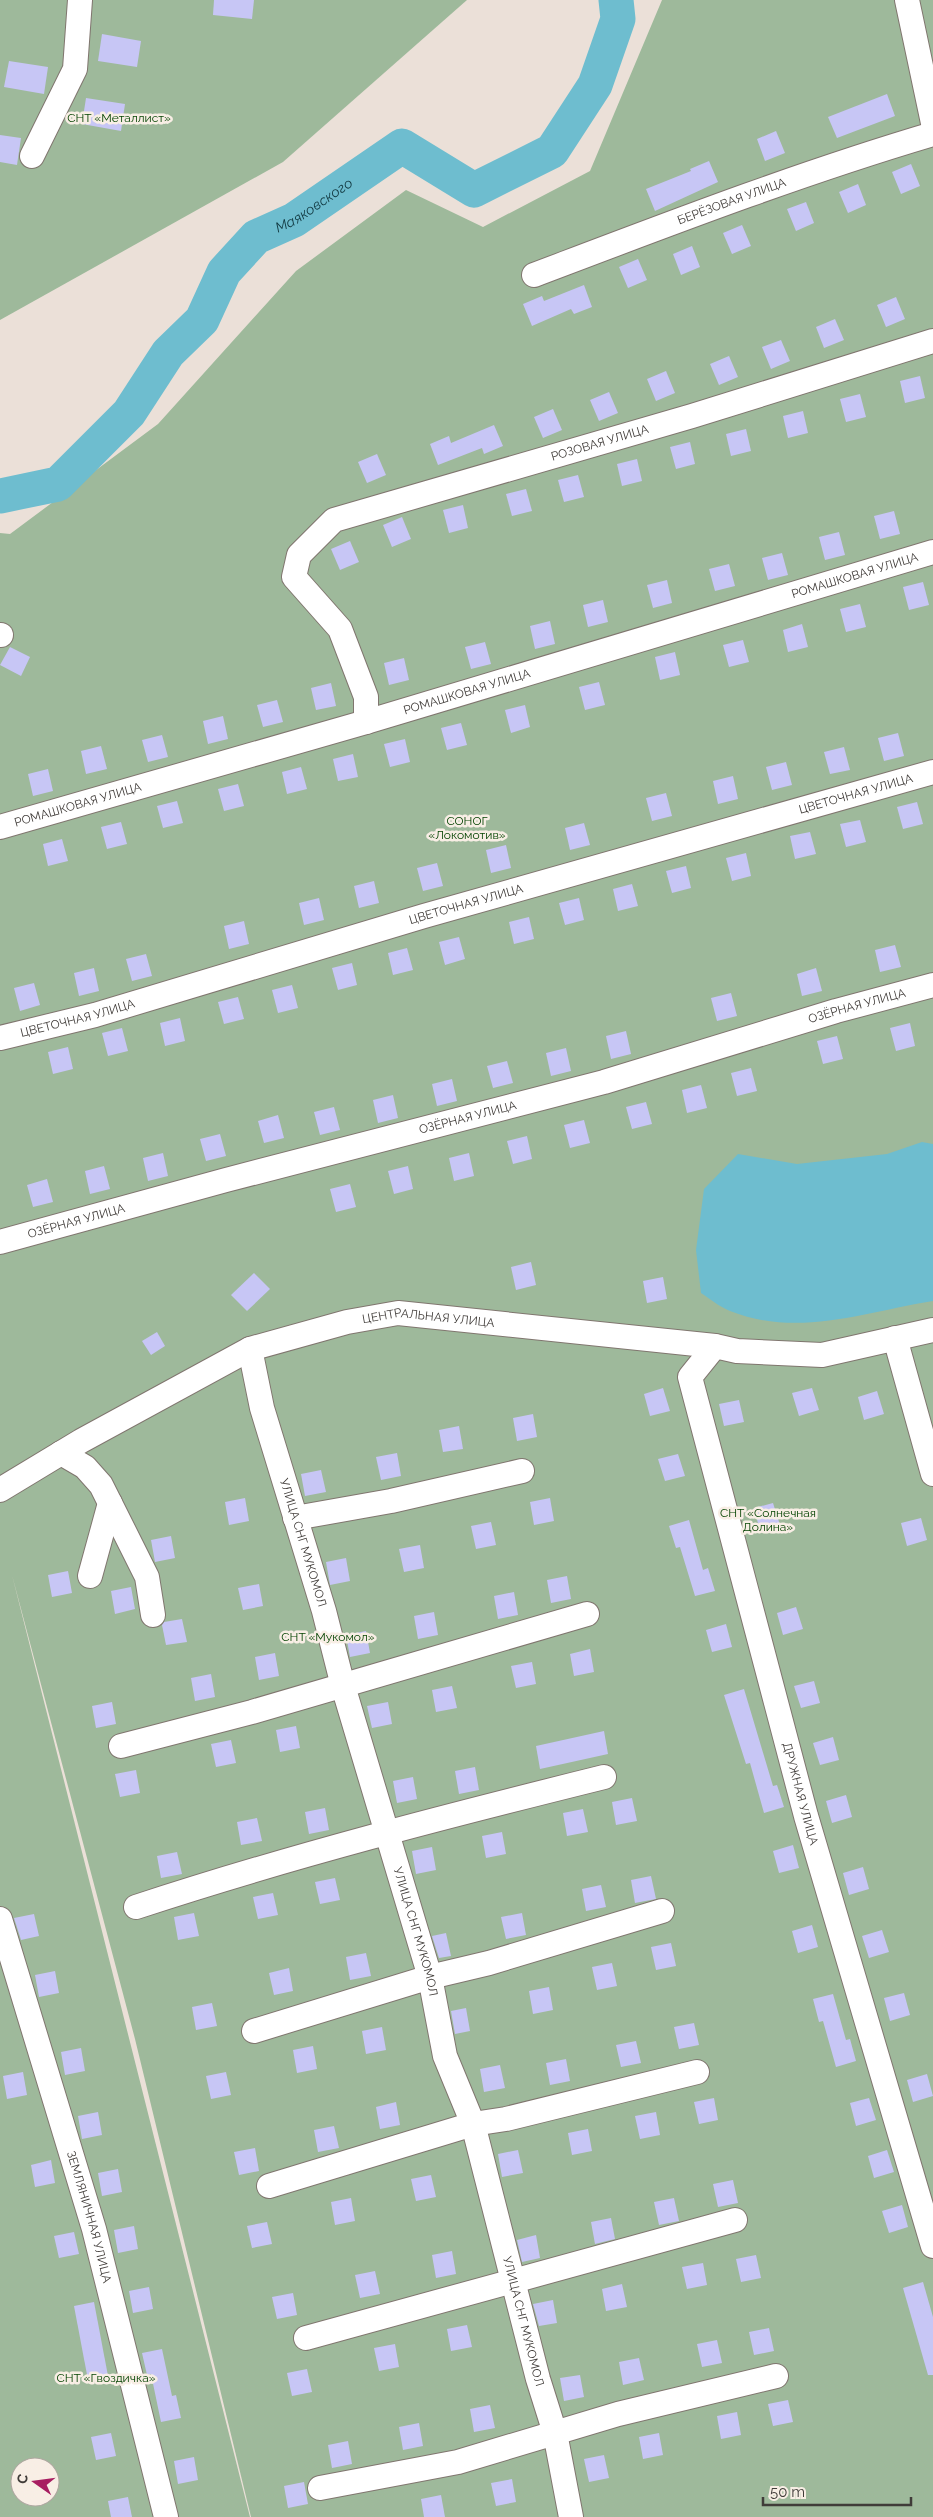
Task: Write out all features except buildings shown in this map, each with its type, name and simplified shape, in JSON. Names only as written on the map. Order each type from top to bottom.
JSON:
[{"type":"street","points":[[32,156],[75,69],[80,0]]},
{"type":"street","points":[[907,0],[933,123]]},
{"type":"street","name":"БЕРЁЗОВАЯ УЛИЦА","points":[[534,275],[865,154],[933,134]]},
{"type":"street","name":"РОЗОВАЯ УЛИЦА","points":[[366,722],[366,697],[340,630],[294,577],[299,556],[334,520],[692,416],[933,341]]},
{"type":"street","name":"РОМАШКОВАЯ УЛИЦА","points":[[0,827],[366,722],[933,552]]},
{"type":"street","name":"ЦВЕТОЧНАЯ УЛИЦА","points":[[0,1038],[95,1015],[424,916],[933,772]]},
{"type":"street","name":"ОЗЁРНАЯ УЛИЦА","points":[[0,1242],[235,1178],[604,1082],[836,1010],[933,985]]},
{"type":"street","name":"ЦЕНТРАЛЬНАЯ УЛИЦА","points":[[0,1490],[61,1453],[250,1349],[348,1322],[398,1313],[715,1346],[737,1351],[822,1355],[933,1330]]},
{"type":"street","points":[[894,1338],[933,1474]]},
{"type":"street","name":"ДРУЖНАЯ УЛИЦА","points":[[715,1346],[690,1377],[806,1816],[933,2246]]},
{"type":"street","name":"УЛИЦА СНГ МУКОМОЛ","points":[[250,1349],[262,1408],[324,1611],[343,1686],[430,1977],[445,2056],[473,2124],[512,2280],[555,2433],[571,2517]]},
{"type":"street","points":[[61,1453],[85,1467],[101,1485],[147,1576],[153,1615]]},
{"type":"street","points":[[295,1518],[391,1501],[522,1471]]},
{"type":"street","points":[[90,1576],[110,1503]]},
{"type":"street","points":[[121,1746],[343,1686],[587,1614]]},
{"type":"street","points":[[136,1907],[242,1872],[387,1831],[604,1777]]},
{"type":"street","points":[[254,2031],[430,1977],[564,1941],[662,1911]]},
{"type":"street","name":"ЗЕМЛЯНИЧНАЯ УЛИЦА","points":[[0,1919],[94,2229],[166,2517]]},
{"type":"street","points":[[269,2186],[473,2124],[506,2119],[697,2072]]},
{"type":"street","points":[[306,2338],[736,2220]]},
{"type":"street","points":[[320,2488],[458,2462],[618,2414],[776,2376]]},
{"type":"green space","name":"СНТ «Металлист»","points":[[0,0],[467,0],[283,162],[0,320]]},
{"type":"green space","points":[[662,0],[908,0],[933,91],[933,2517],[251,2517],[135,2039],[12,1575],[250,2517],[0,2517],[0,533],[10,534],[158,424],[296,271],[406,190],[483,227],[590,171]]},
{"type":"green space","points":[[912,0],[933,0],[933,76]]},
{"type":"water","points":[[922,1142],[933,1144],[933,1301],[856,1316],[806,1323],[755,1319],[730,1311],[701,1293],[696,1250],[704,1189],[738,1154],[797,1164],[887,1154]]},
{"type":"waterway","name":"Маяковского","points":[[0,496],[58,484],[129,413],[168,353],[202,320],[224,272],[256,237],[294,220],[402,146],[474,190],[552,151],[595,85],[618,19],[616,0]]},
{"type":"park label","name":"СОНОГ «Локомотив»","points":[[467,828]]},
{"type":"park label","name":"СНТ «Солнечная Долина»","points":[[768,1520]]},
{"type":"park label","name":"СНТ «Мукомол»","points":[[328,1637]]},
{"type":"park label","name":"СНТ «Гвоздичка»","points":[[106,2378]]}]
